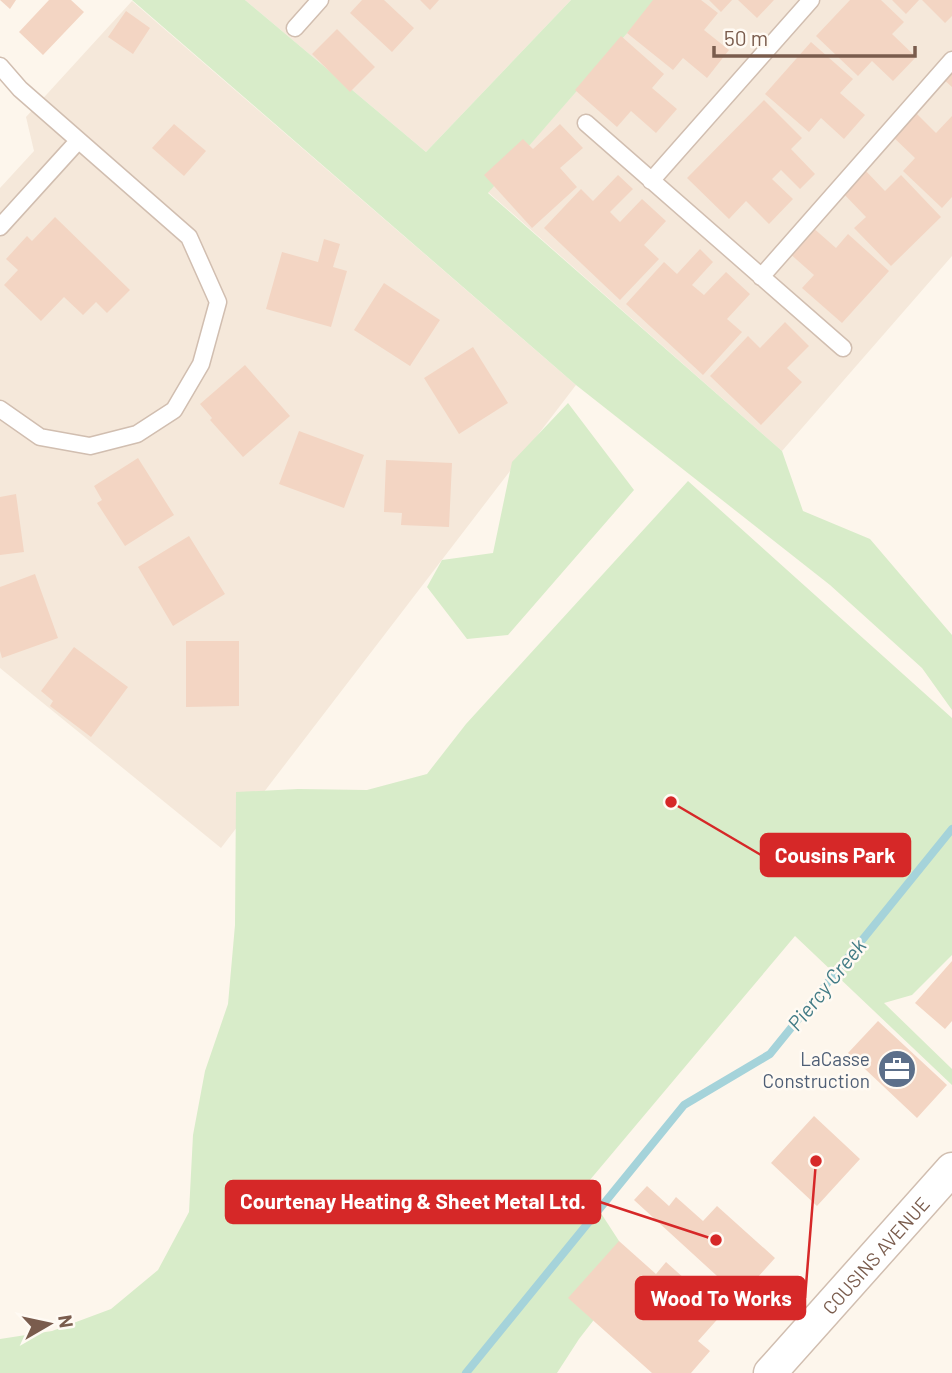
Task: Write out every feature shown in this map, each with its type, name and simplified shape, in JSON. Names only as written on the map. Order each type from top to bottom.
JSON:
[{"type":"street","name":"COUSINS AVENUE","points":[[770,1373],[952,1169]]},
{"type":"lane","points":[[295,28],[320,0]]},
{"type":"lane","points":[[651,181],[811,0]]},
{"type":"lane","points":[[761,277],[952,61]]},
{"type":"lane","points":[[0,66],[20,89],[189,237],[218,302],[201,364],[174,410],[137,434],[90,446],[40,437],[0,408]]},
{"type":"lane","points":[[586,123],[843,348]]},
{"type":"lane","points":[[0,227],[78,141]]},
{"type":"shaded area","points":[[245,0],[571,0],[426,152]]},
{"type":"shaded area","points":[[656,0],[952,0],[952,256],[782,451],[488,192]]},
{"type":"shaded area","points":[[132,1],[576,385],[221,848],[0,668],[0,188],[34,151],[26,117]]},
{"type":"green space","points":[[132,0],[245,0],[426,152],[571,0],[656,0],[488,193],[782,451],[803,511],[870,539],[952,635],[952,710],[922,668],[830,585],[576,385]]},
{"type":"green space","points":[[568,403],[634,490],[508,635],[467,639],[427,587],[442,560],[493,553],[512,462]]},
{"type":"green space","points":[[688,481],[952,718],[952,955],[912,995],[884,1003],[952,1069],[952,1085],[795,936],[584,1187],[619,1241],[624,1281],[579,1339],[557,1373],[0,1373],[0,1339],[52,1331],[111,1309],[158,1270],[189,1212],[193,1135],[205,1071],[228,1004],[235,925],[236,792],[367,790],[427,774],[466,724]]},
{"type":"building","points":[[0,0],[16,0],[10,9]]},
{"type":"building","points":[[49,0],[71,0],[84,12],[43,55],[19,32]]},
{"type":"building","points":[[362,0],[384,0],[414,28],[392,52],[350,13]]},
{"type":"building","points":[[420,0],[439,0],[430,10]]},
{"type":"building","points":[[653,0],[701,0],[718,13],[704,30],[729,50],[707,78],[683,58],[673,70],[627,33]]},
{"type":"building","points":[[709,0],[732,0],[721,12]]},
{"type":"building","points":[[738,0],[774,0],[757,18]]},
{"type":"building","points":[[850,0],[881,0],[904,22],[892,34],[916,57],[893,81],[872,61],[858,76],[816,36]]},
{"type":"building","points":[[892,0],[919,0],[906,14]]},
{"type":"building","points":[[922,0],[952,0],[952,16],[945,23]]},
{"type":"building","points":[[126,11],[150,28],[133,54],[108,37]]},
{"type":"building","points":[[337,29],[375,67],[350,92],[312,54]]},
{"type":"building","points":[[621,36],[664,74],[652,88],[677,109],[656,133],[631,111],[617,127],[575,90]]},
{"type":"building","points":[[811,42],[853,79],[840,93],[865,115],[844,139],[821,118],[809,132],[765,94]]},
{"type":"building","points":[[952,63],[952,87],[941,77]]},
{"type":"building","points":[[764,100],[802,138],[791,149],[815,174],[800,189],[781,170],[772,179],[793,199],[769,224],[746,201],[729,219],[687,178]]},
{"type":"building","points":[[913,110],[936,133],[952,116],[952,197],[942,208],[903,171],[915,158],[890,134]]},
{"type":"building","points":[[174,124],[206,151],[184,176],[152,148]]},
{"type":"building","points":[[560,124],[583,148],[560,168],[577,187],[532,228],[484,175],[523,139],[533,149]]},
{"type":"building","points":[[863,168],[885,191],[901,175],[941,217],[891,266],[854,228],[866,217],[840,190]]},
{"type":"building","points":[[618,175],[633,189],[610,212],[620,222],[642,199],[666,221],[644,245],[659,259],[620,300],[544,228],[581,189],[593,201]]},
{"type":"building","points":[[55,217],[130,290],[107,313],[96,302],[83,315],[64,297],[41,321],[4,285],[18,270],[6,259],[27,236],[32,241]]},
{"type":"building","points":[[811,226],[836,248],[848,234],[889,271],[842,323],[802,288],[814,275],[788,252]]},
{"type":"building","points":[[324,239],[340,244],[333,267],[347,271],[331,327],[266,309],[282,252],[318,262]]},
{"type":"building","points":[[700,249],[713,262],[692,285],[704,295],[726,272],[750,294],[727,319],[742,332],[703,375],[626,304],[664,262],[677,274]]},
{"type":"building","points":[[384,283],[440,320],[410,366],[354,330]]},
{"type":"building","points":[[785,322],[809,346],[787,368],[802,382],[761,425],[710,376],[748,336],[760,348]]},
{"type":"building","points":[[473,347],[508,403],[459,434],[424,378]]},
{"type":"building","points":[[245,365],[290,416],[243,457],[210,420],[212,418],[200,404]]},
{"type":"building","points":[[299,431],[364,455],[344,508],[279,484]]},
{"type":"building","points":[[138,458],[174,515],[125,546],[97,503],[102,500],[94,486]]},
{"type":"building","points":[[386,460],[452,463],[449,527],[401,525],[402,513],[384,512]]},
{"type":"building","points":[[16,494],[24,552],[0,555],[0,497]]},
{"type":"building","points":[[189,536],[225,594],[173,626],[138,567]]},
{"type":"building","points":[[35,574],[58,638],[2,658],[0,587]]},
{"type":"building","points":[[186,641],[239,641],[239,706],[186,707]]},
{"type":"building","points":[[74,647],[128,687],[91,737],[50,706],[53,701],[41,691]]},
{"type":"building","points":[[952,961],[952,1021],[945,1029],[915,1003]]},
{"type":"building","name":"LaCasse Construction","points":[[878,1021],[947,1085],[917,1118],[848,1053]]},
{"type":"building","points":[[814,1116],[860,1159],[817,1206],[771,1163]]},
{"type":"building","points":[[647,1186],[669,1206],[676,1197],[703,1221],[717,1206],[775,1258],[740,1297],[634,1200]]},
{"type":"building","points":[[619,1241],[656,1274],[666,1262],[723,1313],[698,1341],[710,1351],[691,1373],[652,1373],[568,1298]]},
{"type":"waterway","name":"Piercy Creek","points":[[466,1373],[684,1105],[770,1054],[952,829]]},
{"type":"place","name":"Cousins Park","points":[[671,802]]},
{"type":"place","name":"LaCasse Construction","points":[[897,1069]]},
{"type":"place","name":"Wood To Works","points":[[816,1161]]},
{"type":"place","name":"Courtenay Heating & Sheet Metal Ltd.","points":[[716,1240]]}]
